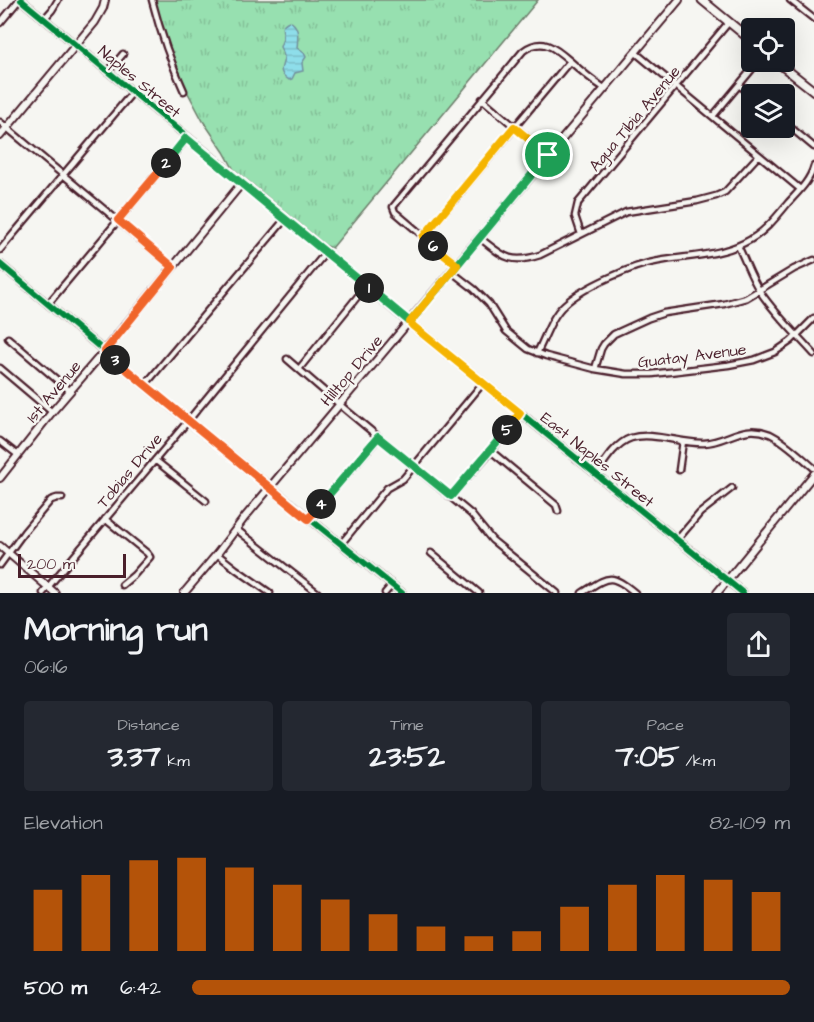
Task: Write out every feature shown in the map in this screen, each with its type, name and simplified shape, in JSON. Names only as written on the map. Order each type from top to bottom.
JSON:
[{"type":"main road","points":[[702,0],[741,32]]},
{"type":"main road","points":[[790,72],[814,91]]},
{"type":"street","name":"Naples Street","points":[[20,0],[326,252]]},
{"type":"street","points":[[0,23],[20,0]]},
{"type":"street","points":[[44,18],[58,0]]},
{"type":"street","points":[[0,136],[95,22],[105,0]]},
{"type":"street","points":[[152,0],[172,64],[184,91]]},
{"type":"street","name":"Hilltop Drive","points":[[188,592],[236,529],[679,0]]},
{"type":"street","points":[[790,0],[814,19]]},
{"type":"street","name":"Agua Tibia Avenue","points":[[581,234],[575,216],[579,203],[729,22]]},
{"type":"street","points":[[457,265],[395,212],[393,207],[482,99],[519,55],[528,47],[542,44],[553,47],[604,88]]},
{"type":"street","points":[[636,52],[800,189]]},
{"type":"street","points":[[108,72],[123,54]]},
{"type":"street","points":[[423,237],[570,61]]},
{"type":"street","points":[[713,116],[750,72]]},
{"type":"street","points":[[0,250],[132,93]]},
{"type":"street","points":[[482,99],[548,155]]},
{"type":"street","points":[[0,122],[173,267]]},
{"type":"street","points":[[795,131],[814,147]]},
{"type":"street","points":[[48,304],[186,138]]},
{"type":"street","points":[[480,238],[501,255],[526,260],[626,212],[697,201],[725,192],[759,155]]},
{"type":"street","points":[[537,353],[557,314],[576,295],[630,268],[651,262],[721,252],[738,246],[772,223],[809,179],[814,166]]},
{"type":"street","name":"1st Avenue","points":[[0,478],[242,183]]},
{"type":"street","points":[[145,385],[286,218]]},
{"type":"street","points":[[738,246],[759,290],[814,354]]},
{"type":"street","name":"East Naples Street","points":[[326,252],[413,326],[743,593]]},
{"type":"street","name":"Tobias Drive","points":[[46,590],[326,252]]},
{"type":"street","points":[[595,369],[604,344],[614,334],[664,313],[739,301],[814,260]]},
{"type":"street","points":[[1,266],[308,519],[402,593]]},
{"type":"street","name":"Guatay Avenue","points":[[452,272],[486,301],[506,331],[528,349],[595,369],[626,374],[652,374],[754,360],[775,352],[798,336],[814,318]]},
{"type":"street","points":[[299,369],[366,286]]},
{"type":"street","points":[[8,338],[70,391]]},
{"type":"street","points":[[287,359],[451,496],[471,514],[492,540],[557,593]]},
{"type":"street","points":[[0,368],[52,412]]},
{"type":"street","points":[[340,544],[387,488],[403,479],[483,382]]},
{"type":"street","points":[[451,496],[491,451],[520,413]]},
{"type":"street","points":[[596,474],[619,445],[631,438],[639,436],[702,443],[713,442],[735,433],[758,431],[780,440],[814,468]]},
{"type":"street","points":[[308,519],[378,437]]},
{"type":"street","points":[[0,441],[18,455]]},
{"type":"street","points":[[679,470],[683,441]]},
{"type":"street","points":[[491,451],[556,505],[558,511]]},
{"type":"street","points":[[155,460],[206,501]]},
{"type":"street","points":[[717,593],[814,474]]},
{"type":"street","points":[[677,540],[700,513],[732,488]]},
{"type":"street","points":[[0,565],[51,500],[62,498]]},
{"type":"street","points":[[105,519],[150,557],[122,585]]},
{"type":"street","points":[[236,529],[318,593]]},
{"type":"street","points":[[0,546],[46,590],[55,593]]},
{"type":"street","points":[[431,553],[479,593]]},
{"type":"street","points":[[217,554],[270,593]]},
{"type":"street","points":[[582,593],[607,578],[619,581],[635,593]]},
{"type":"street","points":[[385,593],[392,585]]},
{"type":"green space","points":[[153,0],[538,0],[332,248],[308,239],[242,184],[181,80],[173,63]]},
{"type":"water","points":[[289,21],[297,29],[297,48],[306,57],[302,63],[303,71],[295,73],[289,80],[281,71],[284,57],[280,47],[283,39],[282,27]]},
{"type":"cycle path","points":[[21,0],[286,218],[414,327],[743,593]]},
{"type":"cycle path","points":[[0,264],[188,421],[402,593]]},
{"type":"route","points":[[548,155],[488,229],[452,272],[443,281],[410,322],[186,138],[118,220],[173,267],[105,351],[308,519],[378,437],[451,496],[491,451],[520,413],[410,322],[432,296],[443,281],[457,265],[423,237],[514,127],[548,155]]}]
